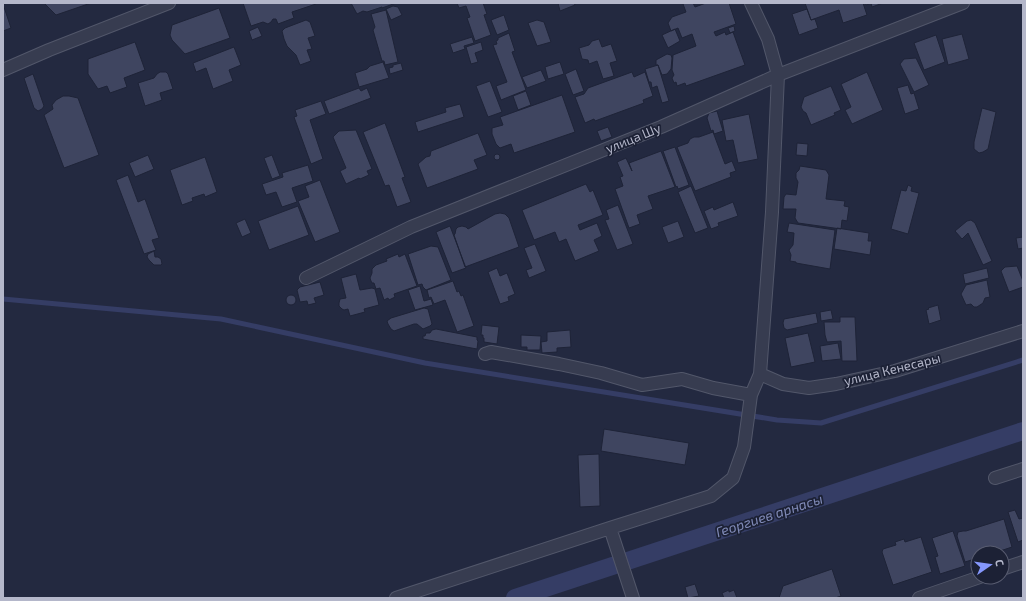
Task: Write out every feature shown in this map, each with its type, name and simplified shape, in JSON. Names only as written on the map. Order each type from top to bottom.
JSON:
[{"type":"street","points":[[3,70],[49,50],[169,3]]},
{"type":"street","points":[[396,598],[711,496],[734,478],[744,447],[751,395],[760,374],[772,212],[778,75],[768,39],[751,3]]},
{"type":"street","name":"улица Шу","points":[[306,278],[411,227],[661,127],[778,75],[963,3]]},
{"type":"street","name":"улица Кенесары","points":[[760,374],[783,384],[810,388],[836,384],[895,371],[1023,331]]},
{"type":"street","points":[[485,354],[491,352],[559,364],[601,373],[642,385],[682,379],[713,388],[751,395]]},
{"type":"street","points":[[995,478],[1023,469]]},
{"type":"street","points":[[610,528],[633,598]]},
{"type":"street","points":[[1010,566],[1023,562]]},
{"type":"street","points":[[919,598],[970,580]]},
{"type":"building","points":[[44,3],[91,3],[56,15]]},
{"type":"building","points":[[243,3],[316,4],[292,12],[294,18],[278,24],[276,19],[273,19],[268,24],[263,22],[251,26]]},
{"type":"building","points":[[351,3],[396,3],[367,12],[363,11],[357,14]]},
{"type":"building","points":[[457,3],[483,3],[487,14],[484,15],[491,35],[475,41],[467,18],[470,17],[466,6],[459,8]]},
{"type":"building","points":[[558,3],[574,3],[575,5],[560,11]]},
{"type":"building","points":[[693,3],[695,7],[706,3],[729,3],[736,24],[714,32],[716,36],[725,32],[726,35],[733,32],[745,65],[686,86],[685,83],[677,86],[676,82],[674,83],[672,78],[674,75],[672,70],[673,55],[696,46],[692,34],[682,38],[678,28],[671,31],[668,23],[672,17],[686,12],[683,4]]},
{"type":"building","points":[[805,3],[863,3],[867,15],[843,23],[839,10],[811,20]]},
{"type":"building","points":[[871,3],[883,3],[872,7]]},
{"type":"building","points":[[3,4],[11,28],[3,31]]},
{"type":"building","points":[[393,6],[398,7],[402,15],[391,20],[386,9]]},
{"type":"building","points":[[219,8],[230,38],[185,54],[172,40],[170,35],[172,25]]},
{"type":"building","points":[[807,9],[811,20],[815,19],[818,28],[799,35],[792,14]]},
{"type":"building","points":[[386,10],[398,62],[385,65],[384,61],[382,61],[373,30],[375,27],[371,14]]},
{"type":"building","points":[[504,15],[509,30],[497,35],[491,20]]},
{"type":"building","points":[[306,20],[310,22],[315,36],[308,38],[312,49],[307,50],[311,61],[300,65],[296,55],[287,46],[282,31],[285,28]]},
{"type":"building","points":[[537,20],[544,22],[551,42],[537,46],[528,23]]},
{"type":"building","points":[[734,26],[735,31],[730,33],[728,28]]},
{"type":"building","points":[[258,27],[262,36],[252,40],[249,31]]},
{"type":"building","points":[[675,29],[680,41],[668,48],[662,35]]},
{"type":"building","points":[[509,33],[515,51],[512,52],[526,90],[501,100],[496,86],[507,82],[493,45],[497,44],[496,41],[498,38]]},
{"type":"building","points":[[962,34],[969,59],[948,65],[942,39]]},
{"type":"building","points":[[936,35],[945,62],[924,70],[914,43]]},
{"type":"building","points":[[472,37],[474,43],[464,46],[465,49],[453,53],[450,44]]},
{"type":"building","points":[[599,39],[602,47],[611,44],[617,61],[610,63],[614,76],[603,79],[597,61],[589,64],[588,60],[582,59],[579,48],[589,45],[592,41]]},
{"type":"building","points":[[135,42],[145,70],[124,78],[127,87],[110,93],[107,86],[98,89],[88,74],[88,59]]},
{"type":"building","points":[[481,42],[483,50],[475,53],[478,62],[471,64],[466,47]]},
{"type":"building","points":[[234,47],[241,65],[229,70],[233,81],[213,89],[206,68],[196,72],[193,63]]},
{"type":"building","points":[[667,54],[671,55],[672,58],[671,69],[667,74],[662,75],[658,65],[656,65],[656,60]]},
{"type":"building","points":[[916,58],[929,85],[914,92],[900,64],[904,59]]},
{"type":"building","points":[[383,62],[389,78],[359,87],[355,73]]},
{"type":"building","points":[[560,62],[564,74],[548,79],[545,67]]},
{"type":"building","points":[[401,63],[403,70],[390,74],[389,68],[393,67],[393,65]]},
{"type":"building","points":[[658,65],[669,101],[662,103],[657,86],[652,88],[645,69]]},
{"type":"building","points":[[576,69],[584,91],[573,95],[565,74]]},
{"type":"building","points":[[541,70],[546,81],[527,88],[522,77]]},
{"type":"building","points":[[160,72],[166,72],[168,74],[173,89],[160,93],[162,100],[145,106],[138,83],[154,78]]},
{"type":"building","points":[[632,72],[634,77],[645,72],[653,96],[643,100],[644,103],[595,121],[594,119],[585,123],[575,97],[584,94],[588,88]]},
{"type":"building","points":[[867,72],[883,110],[852,124],[845,110],[851,107],[841,84]]},
{"type":"building","points":[[33,74],[44,106],[38,111],[34,108],[24,78]]},
{"type":"building","points":[[490,81],[502,112],[488,117],[476,86]]},
{"type":"building","points":[[908,85],[911,94],[914,93],[919,109],[905,114],[897,88]]},
{"type":"building","points":[[831,86],[841,110],[834,113],[835,115],[811,125],[806,113],[801,107],[804,97]]},
{"type":"building","points":[[359,88],[361,91],[367,88],[371,98],[329,114],[324,101]]},
{"type":"building","points":[[526,91],[531,105],[518,110],[513,96]]},
{"type":"building","points":[[562,95],[575,132],[514,153],[511,144],[500,148],[496,144],[492,134],[492,128],[503,125],[500,117]]},
{"type":"building","points":[[63,96],[78,98],[99,155],[64,168],[44,115],[53,109],[52,105],[56,100]]},
{"type":"building","points":[[321,101],[326,114],[310,120],[323,159],[311,164],[294,117],[297,116],[295,110]]},
{"type":"building","points":[[460,104],[464,117],[418,132],[415,122],[446,112],[445,108]]},
{"type":"building","points":[[982,108],[996,112],[988,149],[979,153],[974,149],[974,142]]},
{"type":"building","points":[[717,111],[723,131],[714,134],[713,130],[711,131],[707,118],[709,113]]},
{"type":"building","points":[[749,114],[758,159],[738,163],[733,140],[726,141],[722,120]]},
{"type":"building","points":[[385,123],[405,177],[402,178],[411,202],[397,207],[389,185],[385,186],[363,132]]},
{"type":"building","points":[[608,127],[612,137],[601,141],[597,131]]},
{"type":"building","points":[[356,130],[372,169],[367,171],[369,175],[346,184],[340,171],[346,168],[333,137],[339,131]]},
{"type":"building","points":[[713,132],[725,164],[732,161],[736,171],[730,173],[731,177],[695,191],[677,147],[688,143],[690,139],[694,137],[699,137]]},
{"type":"building","points":[[478,133],[487,155],[474,160],[478,169],[427,188],[418,164],[426,157],[430,156],[431,151]]},
{"type":"building","points":[[797,143],[808,144],[807,156],[796,155]]},
{"type":"building","points":[[675,147],[689,185],[678,189],[663,151]]},
{"type":"building","points":[[661,151],[675,187],[648,196],[653,209],[637,215],[640,224],[629,228],[615,189],[623,186],[620,177],[623,176],[617,162],[626,158],[632,171],[629,163]]},
{"type":"building","points":[[497,154],[500,157],[497,160],[494,157]]},
{"type":"building","points":[[148,155],[154,169],[135,177],[129,163]]},
{"type":"building","points":[[272,155],[280,176],[272,179],[264,158]]},
{"type":"building","points":[[205,157],[217,192],[205,197],[204,194],[192,198],[193,201],[182,205],[170,170]]},
{"type":"building","points":[[308,165],[313,181],[292,188],[297,202],[282,207],[276,192],[266,195],[262,184],[283,177],[282,173]]},
{"type":"building","points":[[800,166],[826,170],[829,175],[826,199],[845,201],[844,206],[849,207],[847,221],[842,220],[841,229],[798,223],[795,218],[796,209],[783,209],[784,197],[786,194],[796,195],[798,182],[796,173]]},
{"type":"building","points":[[128,175],[138,202],[145,199],[159,238],[152,240],[156,250],[144,254],[116,180]]},
{"type":"building","points":[[320,180],[340,232],[315,242],[298,201],[309,197],[305,186]]},
{"type":"building","points":[[586,184],[590,192],[593,190],[603,215],[578,225],[580,230],[597,223],[602,236],[594,240],[599,251],[575,261],[566,239],[559,242],[555,232],[534,240],[522,210]]},
{"type":"building","points":[[908,185],[912,187],[911,191],[919,193],[908,234],[891,229],[901,190],[906,191]]},
{"type":"building","points":[[691,186],[708,228],[695,233],[678,192]]},
{"type":"building","points":[[733,202],[738,216],[718,223],[719,226],[711,229],[704,211],[713,207],[714,210]]},
{"type":"building","points":[[618,205],[633,244],[617,250],[605,220],[609,219],[606,210]]},
{"type":"building","points":[[298,206],[309,235],[269,250],[258,221]]},
{"type":"building","points":[[495,214],[505,214],[509,218],[519,247],[465,267],[454,235],[456,229],[462,226],[468,229]]},
{"type":"building","points":[[245,219],[251,233],[242,237],[236,223]]},
{"type":"building","points":[[971,220],[975,223],[992,261],[983,265],[968,233],[962,239],[955,231],[967,221]]},
{"type":"building","points":[[678,221],[684,237],[668,243],[662,227]]},
{"type":"building","points":[[789,223],[835,230],[830,269],[790,261],[791,255],[789,250],[793,245],[794,233],[787,232]]},
{"type":"building","points":[[450,226],[466,268],[452,273],[436,232]]},
{"type":"building","points":[[837,228],[869,233],[868,241],[872,241],[870,255],[834,249]]},
{"type":"building","points":[[1023,237],[1023,248],[1018,249],[1016,238]]},
{"type":"building","points":[[535,244],[546,271],[529,278],[526,270],[532,268],[524,248]]},
{"type":"building","points":[[431,246],[438,247],[451,280],[426,290],[422,284],[418,285],[408,254]]},
{"type":"building","points":[[154,251],[155,257],[161,259],[161,265],[154,265],[147,257],[148,254]]},
{"type":"building","points":[[398,254],[399,257],[405,254],[417,286],[394,294],[395,297],[389,300],[388,298],[384,300],[380,288],[376,289],[374,283],[371,281],[370,278],[372,269],[376,265],[387,261],[386,259]]},
{"type":"building","points":[[1017,266],[1023,281],[1023,287],[1009,292],[1001,271],[1005,267]]},
{"type":"building","points":[[497,268],[500,276],[507,273],[515,294],[508,297],[509,301],[500,304],[488,272]]},
{"type":"building","points":[[987,268],[989,278],[965,284],[963,274]]},
{"type":"building","points":[[356,274],[360,290],[375,289],[379,305],[364,309],[365,312],[350,316],[348,309],[344,310],[339,306],[340,299],[346,298],[341,278]]},
{"type":"building","points":[[987,280],[990,297],[985,298],[983,303],[977,307],[974,307],[971,304],[966,305],[961,294],[966,285]]},
{"type":"building","points":[[453,281],[457,292],[459,291],[461,296],[463,295],[474,326],[457,332],[445,300],[434,304],[431,297],[429,298],[427,290]]},
{"type":"building","points":[[320,282],[324,295],[314,298],[316,303],[308,305],[307,301],[300,302],[297,290],[300,287]]},
{"type":"building","points":[[420,286],[424,301],[431,299],[433,305],[415,310],[408,290]]},
{"type":"building","points":[[291,295],[296,300],[291,305],[286,300]]},
{"type":"building","points":[[938,305],[941,320],[929,324],[926,310]]},
{"type":"building","points":[[424,308],[428,309],[432,324],[430,326],[423,329],[417,324],[414,324],[394,331],[388,324],[387,321],[391,318]]},
{"type":"building","points":[[831,310],[833,319],[821,321],[820,312]]},
{"type":"building","points":[[816,313],[818,323],[787,330],[784,328],[784,319]]},
{"type":"building","points":[[840,317],[855,317],[857,361],[842,361],[841,341],[827,342],[824,322],[840,322]]},
{"type":"building","points":[[482,325],[499,327],[497,344],[484,342],[483,335],[481,335]]},
{"type":"building","points":[[436,329],[477,337],[477,349],[423,339],[423,336],[425,336],[426,333],[430,333],[432,330]]},
{"type":"building","points":[[570,330],[571,347],[557,348],[557,352],[542,353],[541,342],[547,341],[547,332]]},
{"type":"building","points":[[808,333],[815,362],[791,367],[785,338]]},
{"type":"building","points":[[521,335],[541,336],[540,350],[527,350],[527,347],[521,347]]},
{"type":"building","points":[[838,343],[841,359],[822,361],[820,346]]},
{"type":"building","points":[[604,429],[689,443],[685,465],[601,451]]},
{"type":"building","points":[[599,454],[600,506],[580,507],[578,455]]},
{"type":"building","points":[[1015,510],[1019,519],[1023,518],[1023,540],[1018,542],[1008,512]]},
{"type":"building","points":[[1004,519],[1012,547],[1010,548],[1010,545],[970,545],[970,560],[965,562],[957,536],[958,532],[966,531]]},
{"type":"building","points":[[953,531],[965,566],[940,574],[935,557],[938,556],[932,538]]},
{"type":"building","points":[[921,537],[932,572],[893,585],[882,552],[883,549],[896,545],[895,542],[904,539],[905,542]]},
{"type":"building","points":[[832,569],[841,596],[835,598],[779,598],[783,586]]},
{"type":"building","points":[[695,584],[699,596],[688,598],[685,587]]},
{"type":"building","points":[[729,590],[729,592],[734,590],[737,598],[724,598],[722,593]]},
{"type":"waterway","points":[[3,299],[221,319],[425,363],[777,420],[821,423],[1023,360]]},
{"type":"waterway","name":"Георгиев арнасы","points":[[515,598],[1023,431]]}]
